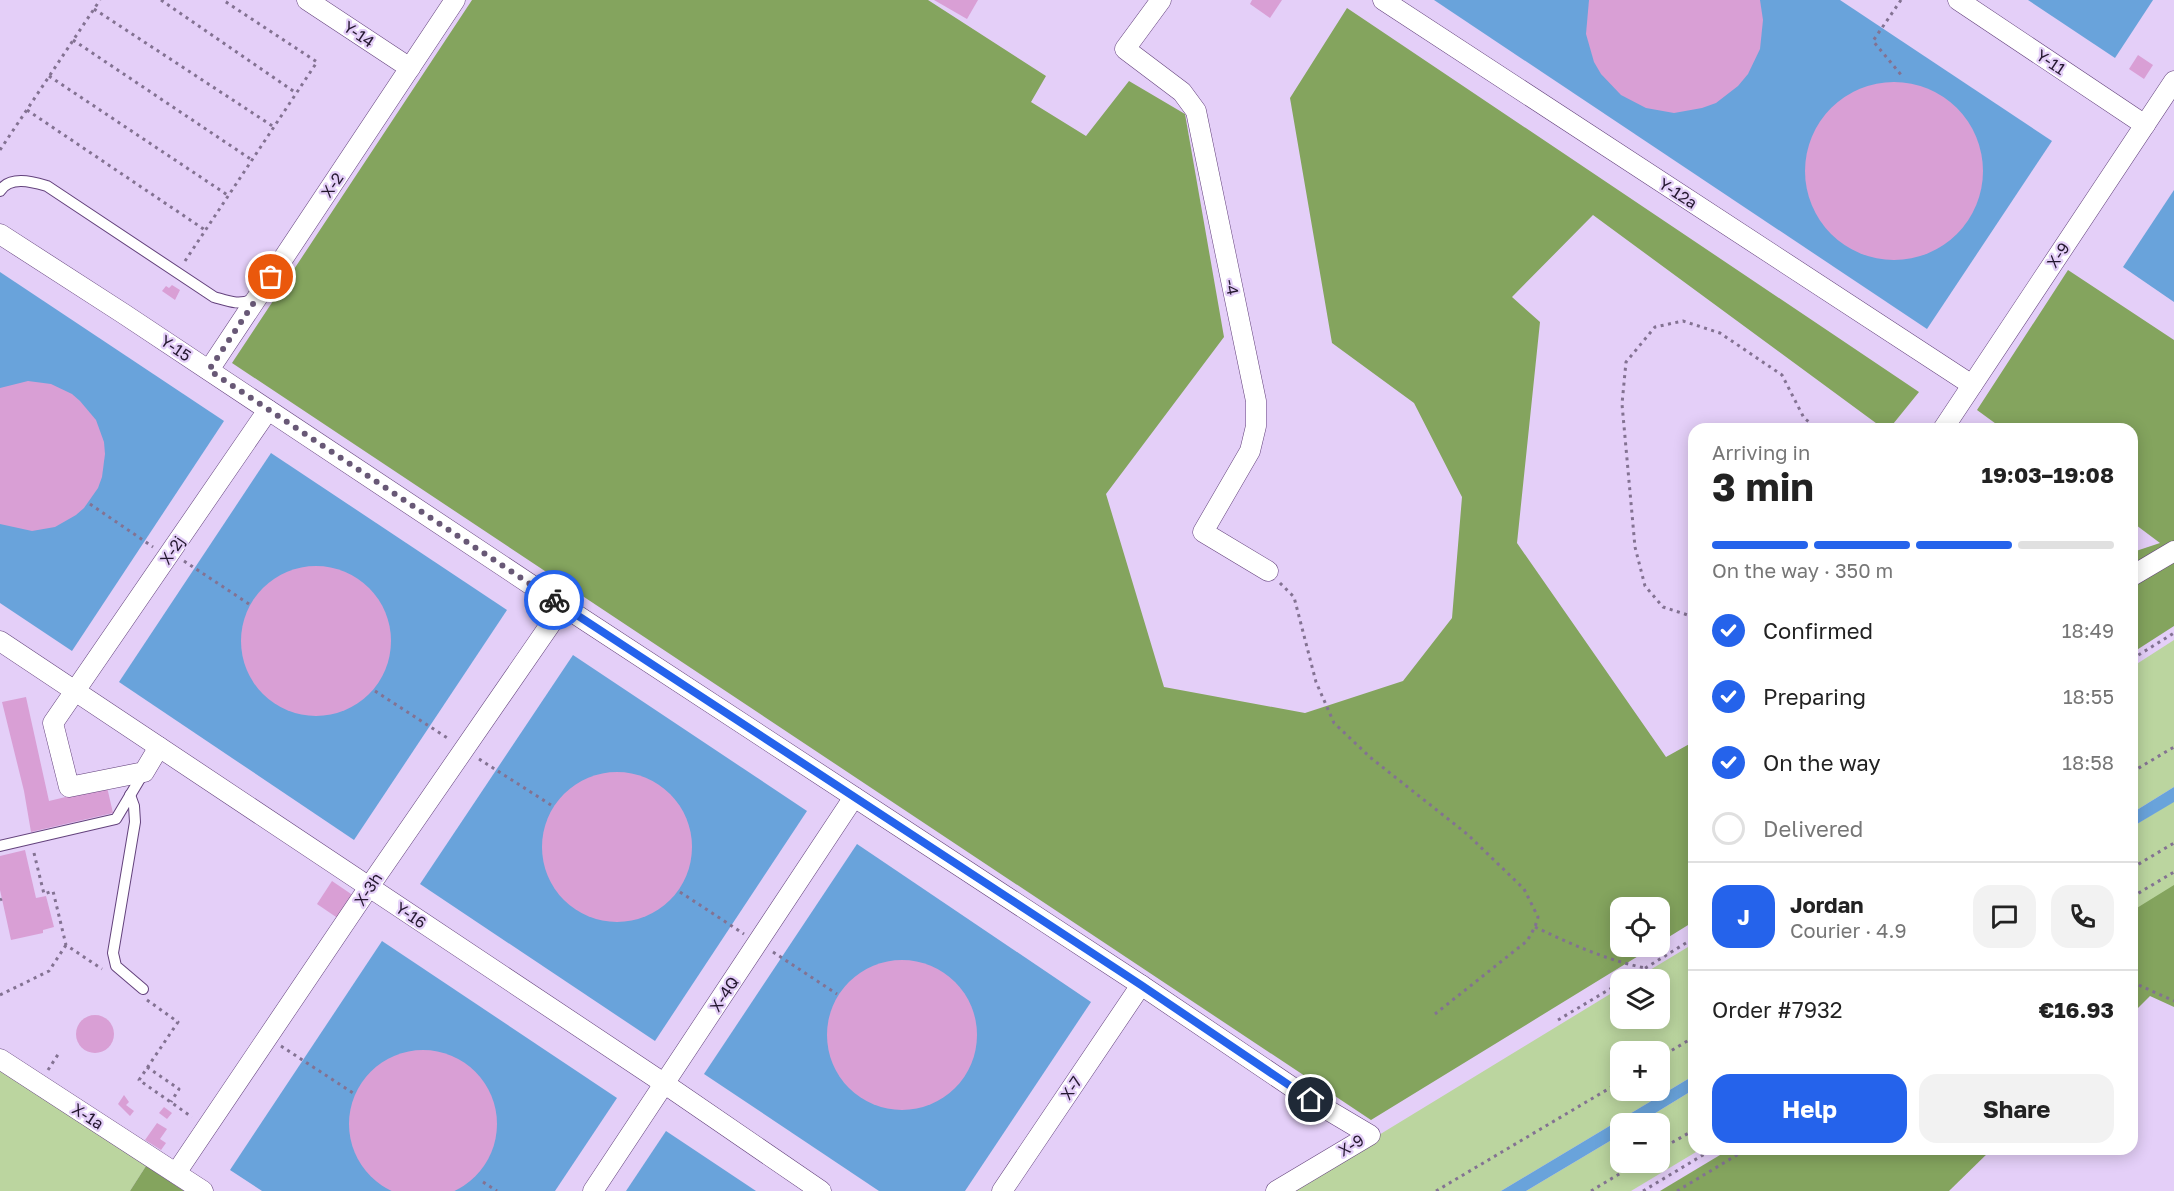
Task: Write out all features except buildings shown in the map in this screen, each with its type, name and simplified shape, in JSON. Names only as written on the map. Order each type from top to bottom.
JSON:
[{"type":"street","name":"Y-14","points":[[307,0],[410,68]]},
{"type":"street","name":"X-2","points":[[209,370],[455,0]]},
{"type":"street","name":"-4","points":[[1161,0],[1125,49],[1182,92],[1196,111],[1256,400],[1256,426],[1250,451],[1203,532],[1268,571]]},
{"type":"street","name":"Y-12a","points":[[1383,0],[1972,385]]},
{"type":"street","name":"Y-11","points":[[1958,0],[2145,125]]},
{"type":"street","name":"X-9","points":[[1947,423],[2174,81]]},
{"type":"street","name":"Y-15","points":[[0,234],[1141,985],[1311,1100]]},
{"type":"street","name":"X-2j","points":[[144,772],[69,788],[53,723],[268,410]]},
{"type":"street","points":[[2138,572],[2174,551]]},
{"type":"street","name":"X-3h","points":[[176,1173],[369,887],[563,606]]},
{"type":"street","name":"Y-16","points":[[0,641],[665,1084],[821,1191]]},
{"type":"street","points":[[144,772],[159,747]]},
{"type":"street","name":"X-4Q","points":[[593,1191],[854,797]]},
{"type":"street","name":"X-7","points":[[1002,1191],[1141,985]]},
{"type":"street","name":"X-1a","points":[[0,1059],[203,1191]]},
{"type":"street","name":"X-9","points":[[1276,1191],[1370,1135],[1311,1100]]},
{"type":"lane","points":[[0,191],[3,186],[14,182],[30,181],[47,186],[214,297],[232,303],[245,303],[258,296]]},
{"type":"lane","points":[[0,846],[116,819],[144,772]]},
{"type":"lane","points":[[130,795],[134,806],[135,822],[113,953],[116,966],[143,988]]},
{"type":"path","points":[[0,150],[100,0]]},
{"type":"path","points":[[161,0],[296,93]]},
{"type":"path","points":[[178,272],[317,62],[224,0]]},
{"type":"path","points":[[1901,0],[1873,41],[1902,76]]},
{"type":"path","points":[[94,9],[274,127]]},
{"type":"path","points":[[73,40],[252,160]]},
{"type":"path","points":[[49,76],[229,196]]},
{"type":"path","points":[[27,110],[206,230]]},
{"type":"path","points":[[1688,615],[1663,607],[1645,586],[1635,547],[1622,404],[1626,362],[1655,327],[1683,321],[1720,333],[1782,375],[1804,418],[1810,423]]},
{"type":"path","points":[[90,504],[249,604]]},
{"type":"path","points":[[1268,571],[1294,597],[1316,682],[1334,723],[1371,758],[1467,834],[1524,890],[1538,916],[1527,941],[1435,1014]]},
{"type":"path","points":[[2138,655],[2174,633]]},
{"type":"path","points":[[375,691],[550,805]]},
{"type":"path","points":[[2138,768],[2174,747]]},
{"type":"path","points":[[2138,864],[2174,843]]},
{"type":"path","points":[[2138,893],[2174,872]]},
{"type":"path","points":[[680,892],[837,994]]},
{"type":"path","points":[[1535,927],[1575,946],[1622,963],[1645,968],[1688,942]]},
{"type":"path","points":[[0,995],[49,971],[66,945]]},
{"type":"path","points":[[2138,985],[2174,1002]]},
{"type":"path","points":[[1558,1020],[1610,989]]},
{"type":"path","points":[[267,1037],[353,1093]]},
{"type":"path","points":[[1670,1051],[1688,1041]]},
{"type":"path","points":[[147,1067],[179,1089],[171,1102]]},
{"type":"path","points":[[139,1080],[192,1117]]},
{"type":"path","points":[[1436,1191],[1610,1088]]},
{"type":"path","points":[[1670,1144],[1688,1133]]},
{"type":"path","points":[[1643,1191],[1651,1189],[1704,1155]]},
{"type":"path","points":[[1677,1191],[1737,1155]]},
{"type":"path","points":[[1591,1191],[1621,1173]]},
{"type":"path","points":[[483,1182],[497,1191]]},
{"type":"green space","points":[[472,0],[928,0],[1046,76],[1031,102],[1086,136],[1129,81],[1185,114],[1224,337],[1106,494],[1164,687],[1305,713],[1403,681],[1452,618],[1462,497],[1414,403],[1332,343],[1290,98],[1347,8],[1919,392],[1894,423],[1876,423],[1593,215],[1512,297],[1540,322],[1517,543],[1666,757],[1688,745],[1688,925],[1670,936],[1670,897],[1610,897],[1610,957],[1637,957],[1617,969],[1610,969],[1610,973],[1371,1120],[232,363]]},
{"type":"green space","points":[[2068,270],[2174,340],[2174,626],[2138,649],[2138,550],[2160,543],[2138,526],[2138,423],[1995,423],[1977,410]]},
{"type":"green space","points":[[2174,640],[2174,787],[2138,809],[2138,663]]},
{"type":"green space","points":[[2174,801],[2174,961],[2138,946],[2138,823]]},
{"type":"green space","points":[[2174,885],[2174,1007],[2150,996],[2138,1008],[2138,907]]},
{"type":"green space","points":[[1688,947],[1688,1079],[1670,1090],[1670,1041],[1610,1041],[1610,1101],[1651,1101],[1631,1113],[1610,1113],[1610,1126],[1501,1191],[1287,1191],[1610,994],[1610,1029],[1670,1029],[1670,969],[1652,969]]},
{"type":"green space","points":[[0,1066],[146,1166],[130,1191],[0,1191]]},
{"type":"green space","points":[[1688,1093],[1688,1155],[1691,1155],[1670,1168],[1670,1113],[1655,1113]]},
{"type":"green space","points":[[1610,1141],[1610,1173],[1661,1173],[1631,1191],[1526,1191]]},
{"type":"green space","points":[[1720,1155],[1986,1155],[1949,1191],[1660,1191]]},
{"type":"green space","points":[[146,1166],[184,1191],[130,1191]]},
{"type":"water","points":[[1434,0],[1840,0],[2052,141],[1927,329]]},
{"type":"water","points":[[2028,0],[2153,0],[2115,58]]},
{"type":"water","points":[[2174,190],[2174,302],[2123,267]]},
{"type":"water","points":[[0,272],[224,421],[72,651],[0,603]]},
{"type":"water","points":[[271,453],[507,610],[354,840],[119,682]]},
{"type":"water","points":[[573,655],[807,811],[655,1041],[420,884]]},
{"type":"water","points":[[2174,787],[2174,802],[2138,823],[2138,809]]},
{"type":"water","points":[[857,844],[1091,1002],[965,1191],[879,1191],[704,1074]]},
{"type":"water","points":[[382,941],[617,1098],[555,1191],[262,1191],[230,1170]]},
{"type":"water","points":[[1688,1079],[1688,1093],[1655,1113],[1631,1113],[1651,1101],[1670,1101],[1670,1090]]},
{"type":"water","points":[[1610,1126],[1610,1141],[1526,1191],[1501,1191]]},
{"type":"water","points":[[666,1131],[756,1191],[626,1191]]},
{"type":"way so far","points":[[271,277],[209,370],[554,600]]},
{"type":"route","points":[[554,600],[1141,985],[1311,1100]]}]
